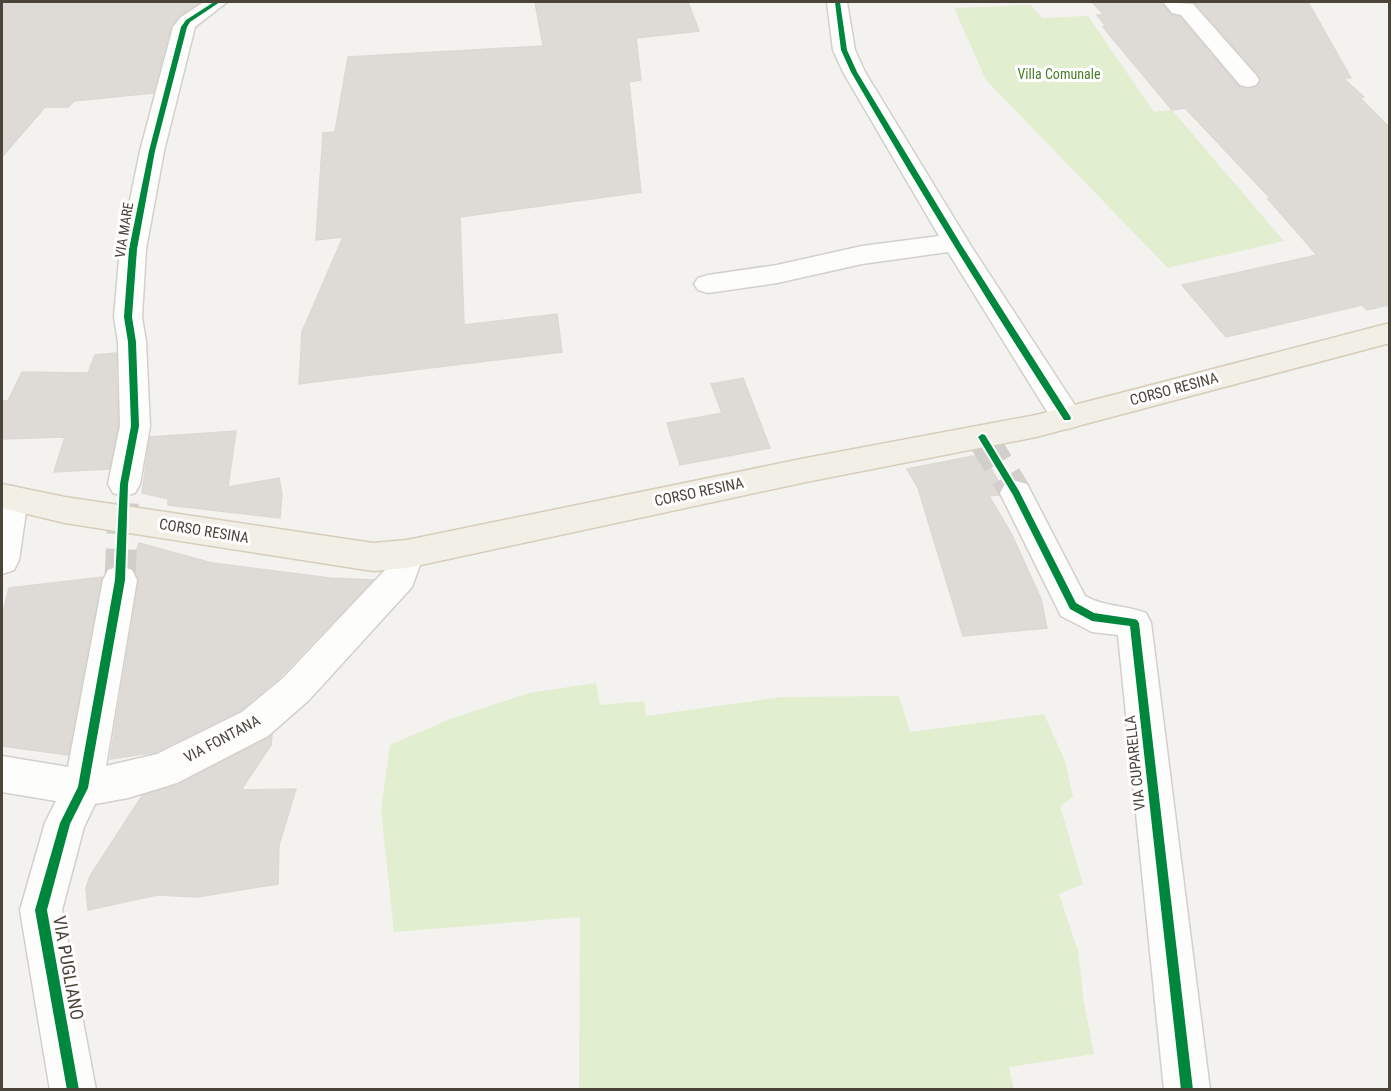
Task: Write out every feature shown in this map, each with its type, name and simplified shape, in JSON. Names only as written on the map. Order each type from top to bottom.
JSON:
[{"type":"main road","name":"CORSO RESINA","points":[[7,497],[65,510],[373,557],[407,554],[1067,418],[1389,333]]},
{"type":"street","name":"VIA MARE","points":[[124,484],[135,426],[132,342],[128,317],[133,249],[152,151],[184,27],[188,21],[217,2]]},
{"type":"street","points":[[837,2],[844,50],[854,72],[995,309],[1067,418]]},
{"type":"street","points":[[1173,2],[1179,9],[1186,8],[1248,80]]},
{"type":"street","points":[[708,284],[777,274],[862,255],[957,242]]},
{"type":"street","name":"VIA CUPARELLA","points":[[1016,494],[1073,606],[1092,617],[1134,623],[1187,1089]]},
{"type":"street","points":[[2,560],[7,497]]},
{"type":"street","name":"VIA FONTANA","points":[[2,774],[83,788],[128,780],[164,770],[255,724],[296,689],[399,577],[407,554]]},
{"type":"street","name":"VIA PUGLIANO","points":[[73,1089],[41,910],[65,823],[83,788],[120,580]]},
{"type":"green space","name":"Villa Comunale","points":[[1031,5],[1042,18],[1088,16],[1154,112],[1172,110],[1284,241],[1168,268],[986,80],[954,8]]},
{"type":"green space","points":[[596,683],[600,705],[644,701],[646,716],[782,697],[899,696],[910,732],[1044,714],[1065,761],[1073,797],[1060,806],[1083,884],[1059,894],[1078,951],[1084,1003],[1094,1054],[1009,1067],[1014,1089],[579,1089],[580,917],[394,932],[381,810],[390,745],[450,719],[529,693]]},
{"type":"building","points":[[2,2],[201,2],[180,15],[171,26],[153,93],[74,101],[68,107],[45,107],[2,157]]},
{"type":"building","points":[[535,2],[688,2],[699,31],[636,38],[641,80],[629,82],[641,192],[460,217],[464,325],[557,314],[562,352],[299,384],[302,332],[343,237],[316,240],[323,133],[335,132],[348,57],[543,46]]},
{"type":"building","points":[[1092,2],[1161,2],[1170,14],[1180,17],[1238,86],[1247,89],[1258,86],[1261,81],[1258,74],[1195,3],[1189,2],[1308,2],[1351,78],[1343,78],[1364,97],[1360,98],[1389,127],[1389,305],[1367,310],[1362,305],[1226,337],[1182,285],[1317,255],[1268,199],[1271,199],[1185,108],[1172,110],[1103,27],[1106,27],[1097,15],[1104,15]]},
{"type":"building","points":[[116,353],[118,426],[109,469],[54,472],[65,437],[2,439],[2,401],[8,401],[22,372],[88,373],[95,355]]},
{"type":"building","points":[[743,378],[770,448],[680,465],[667,423],[722,413],[711,384]]},
{"type":"building","points":[[236,431],[228,487],[279,478],[282,494],[280,518],[168,505],[168,499],[142,493],[150,437]]},
{"type":"building","points":[[983,454],[1001,486],[999,495],[989,496],[1012,535],[1041,599],[1047,628],[963,636],[918,488],[907,469]]},
{"type":"building","points":[[139,543],[212,563],[330,578],[373,580],[281,676],[241,710],[156,752],[110,759],[139,580],[131,567]]},
{"type":"building","points":[[102,577],[68,755],[2,746],[2,617],[9,588]]},
{"type":"building","points":[[272,735],[271,745],[241,790],[296,789],[279,845],[278,884],[197,897],[157,895],[88,910],[86,888],[90,876],[142,796],[178,785]]},
{"type":"tunnel","points":[[982,437],[1016,493]]},
{"type":"tunnel","points":[[120,580],[124,484]]},
{"type":"cycle path","points":[[73,1090],[41,910],[65,823],[83,788],[120,580],[124,484],[135,426],[132,342],[128,317],[133,249],[152,151],[184,27],[188,21],[217,2]]},
{"type":"cycle path","points":[[837,2],[844,50],[854,72],[958,246],[1067,418]]},
{"type":"cycle path","points":[[982,437],[1016,493],[1073,606],[1092,617],[1134,623],[1187,1090]]}]
